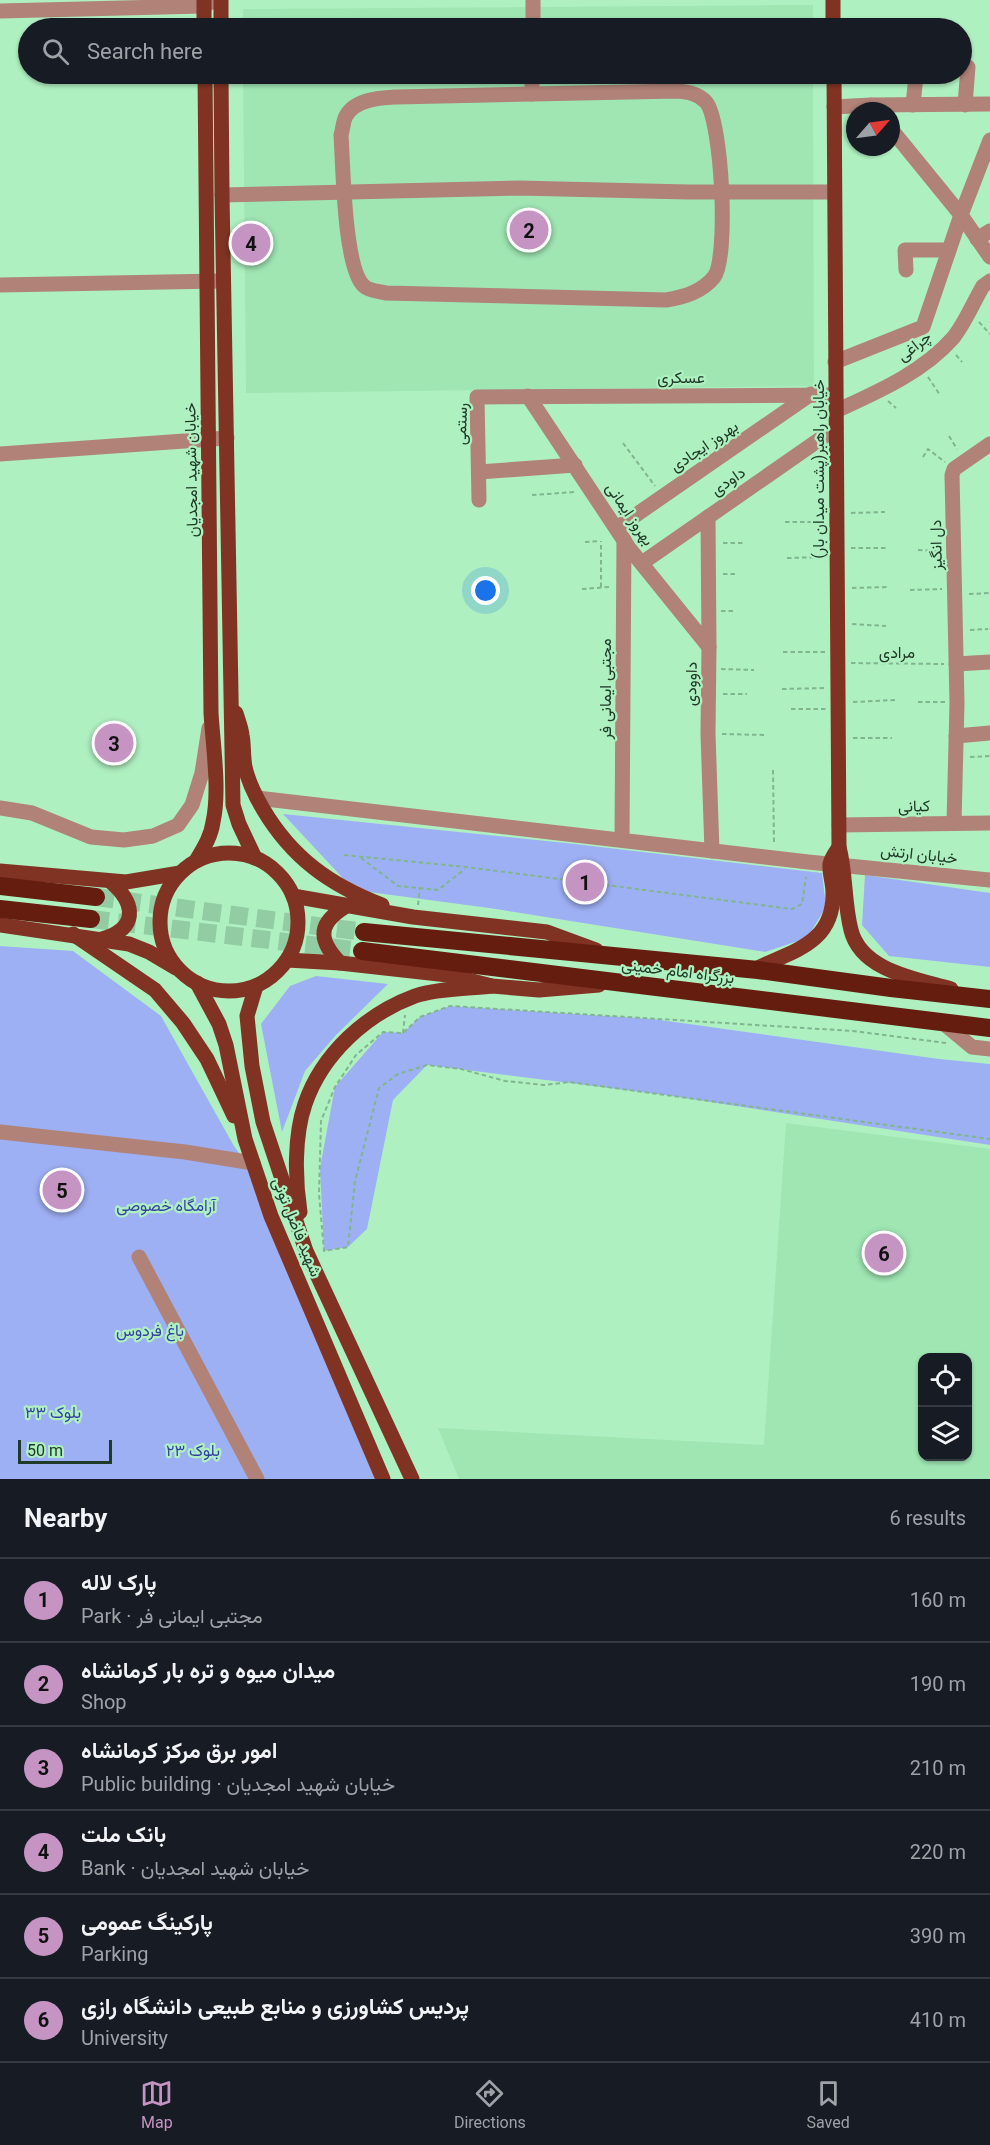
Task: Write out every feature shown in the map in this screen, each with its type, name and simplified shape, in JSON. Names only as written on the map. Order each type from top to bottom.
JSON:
[{"type":"highway","points":[[0,886],[96,897]]},
{"type":"highway","points":[[0,909],[91,919]]},
{"type":"highway","name":"بزرگراه امام خمینی","points":[[364,932],[607,954],[985,998]]},
{"type":"highway","name":"بزرگراه امام خمینی","points":[[362,951],[990,1028]]},
{"type":"main road","points":[[221,0],[221,18]]},
{"type":"main road","points":[[833,0],[833,18]]},
{"type":"main road","points":[[206,18],[208,2]]},
{"type":"main road","name":"خیابان شهید امجدیان","points":[[196,861],[207,843],[216,805],[211,714],[205,84]]},
{"type":"main road","points":[[221,84],[233,805],[239,825],[255,858]]},
{"type":"main road","name":"خیابان راهبر(پشت میدان بار)","points":[[834,84],[839,825],[837,864]]},
{"type":"main road","points":[[231,699],[242,732],[245,768],[257,798],[272,825],[285,841],[317,872],[351,893],[413,917]]},
{"type":"main road","points":[[0,925],[129,944],[149,952],[197,983],[216,990],[236,991],[256,986],[273,976],[287,960],[296,940],[298,918],[293,896],[284,880],[271,867],[255,858],[236,853],[215,854],[196,861],[180,873],[168,891],[161,911],[161,933],[168,954],[181,971]]},
{"type":"main road","points":[[753,970],[805,947],[818,937],[833,909],[837,864]]},
{"type":"main road","points":[[837,864],[851,932],[860,949],[871,961],[895,972],[985,998]]},
{"type":"main road","points":[[0,871],[111,882],[142,880],[180,873]]},
{"type":"main road","points":[[102,939],[124,928],[130,918],[126,898],[111,882]]},
{"type":"main road","points":[[293,896],[413,917],[547,932],[607,954]]},
{"type":"main road","points":[[340,963],[329,952],[324,938],[325,924],[348,905]]},
{"type":"main road","points":[[73,934],[155,990],[183,1023],[207,1059],[245,1139]]},
{"type":"main road","points":[[287,960],[340,963],[448,975],[492,987]]},
{"type":"main road","name":"شهید فاضل تونی","points":[[197,983],[210,1005],[224,1038],[245,1139],[271,1216],[383,1479]]},
{"type":"main road","points":[[306,1251],[298,1202],[296,1155],[305,1105],[319,1074],[346,1038],[388,1007],[418,995],[492,987],[539,990],[620,984]]},
{"type":"main road","name":"شهید فاضل تونی","points":[[256,986],[246,1016],[252,1066],[263,1122],[306,1251],[412,1479]]},
{"type":"main road","points":[[224,1038],[229,1030],[234,1028],[239,1027],[249,1032]]},
{"type":"street","points":[[533,0],[533,18]]},
{"type":"street","points":[[0,11],[208,2]]},
{"type":"street","points":[[532,84],[532,94]]},
{"type":"street","points":[[913,105],[915,84]]},
{"type":"street","points":[[965,105],[967,84]]},
{"type":"street","points":[[692,92],[705,101],[713,116],[719,146],[722,192],[721,263],[715,276],[693,293],[666,300],[407,294],[369,289],[364,286],[357,277],[350,253],[344,193],[341,135],[346,116],[351,109],[374,99],[396,97],[532,94],[692,92]]},
{"type":"street","points":[[900,106],[990,104]]},
{"type":"street","points":[[834,107],[846,107]]},
{"type":"street","points":[[900,140],[961,215],[990,257]]},
{"type":"street","points":[[835,362],[923,327],[961,215],[990,140]]},
{"type":"street","points":[[222,195],[518,188],[834,192]]},
{"type":"street","points":[[976,239],[990,231]]},
{"type":"street","points":[[906,270],[905,250],[949,250]]},
{"type":"street","points":[[0,285],[223,281]]},
{"type":"street","name":"چراغی","points":[[836,411],[921,367],[953,337],[983,286],[990,281]]},
{"type":"street","name":"بهروز ایجادی","points":[[621,533],[662,496],[811,394]]},
{"type":"street","name":"عسکری","points":[[528,396],[835,395]]},
{"type":"street","name":"بهروز ایمانی","points":[[528,396],[642,563],[709,647]]},
{"type":"street","name":"رستمی","points":[[479,500],[477,397],[528,396]]},
{"type":"street","name":"داودی","points":[[642,563],[836,428]]},
{"type":"street","points":[[0,454],[227,438]]},
{"type":"street","points":[[954,469],[990,444]]},
{"type":"street","points":[[479,472],[575,465]]},
{"type":"street","name":"دل انگیز","points":[[954,469],[952,475],[957,702],[954,823]]},
{"type":"street","name":"داوودی","points":[[708,517],[708,734],[712,851]]},
{"type":"street","name":"مجتبی ایمانی فر","points":[[621,533],[624,586],[622,839]]},
{"type":"street","points":[[956,664],[990,662]]},
{"type":"street","points":[[0,808],[32,813],[91,837],[124,840],[153,836],[170,829],[178,825],[192,805],[202,773],[211,714]]},
{"type":"street","points":[[956,736],[990,733]]},
{"type":"street","name":"خیابان ارتش","points":[[257,798],[808,862],[990,880]]},
{"type":"street","name":"کیانی","points":[[839,825],[990,823]]},
{"type":"street","points":[[942,1022],[972,1047],[990,1049]]},
{"type":"street","points":[[0,1132],[185,1152],[253,1163]]},
{"type":"street","points":[[139,1257],[256,1479]]},
{"type":"path","points":[[921,367],[940,395]]},
{"type":"path","points":[[623,443],[662,496]]},
{"type":"path","points":[[923,457],[928,449],[954,469]]},
{"type":"path","points":[[532,495],[592,491]]},
{"type":"path","points":[[785,522],[885,512]]},
{"type":"path","points":[[585,542],[601,540],[601,587]]},
{"type":"path","points":[[708,543],[744,543]]},
{"type":"path","points":[[787,558],[887,548]]},
{"type":"path","points":[[918,550],[954,552]]},
{"type":"path","points":[[582,589],[624,586]]},
{"type":"path","points":[[837,588],[887,587]]},
{"type":"path","points":[[910,590],[990,592]]},
{"type":"path","points":[[837,622],[886,626]]},
{"type":"path","points":[[955,630],[988,629]]},
{"type":"path","name":"مرادی","points":[[783,652],[837,658],[956,664]]},
{"type":"path","points":[[709,668],[754,670]]},
{"type":"path","points":[[782,689],[838,700]]},
{"type":"path","points":[[708,693],[747,694]]},
{"type":"path","points":[[790,709],[838,700],[895,700]]},
{"type":"path","points":[[918,702],[957,702]]},
{"type":"path","points":[[708,734],[765,735]]},
{"type":"path","points":[[838,738],[892,738]]},
{"type":"path","points":[[956,758],[990,756]]},
{"type":"path","points":[[773,770],[775,858]]},
{"type":"path","points":[[344,855],[466,867],[792,909],[802,904],[808,862]]},
{"type":"path","points":[[359,856],[398,886],[438,890],[466,867]]},
{"type":"path","points":[[972,1047],[842,1030],[450,1006],[420,1017],[403,1033],[383,1032],[356,1055],[335,1087],[321,1121],[319,1194],[324,1251],[348,1247],[355,1181],[380,1089],[398,1074],[427,1065],[461,1069],[505,1081],[544,1085],[570,1082],[990,1139]]},
{"type":"shaded area","points":[[813,5],[813,18],[243,18],[243,9]]},
{"type":"shaded area","points":[[243,84],[813,84],[814,386],[246,393]]},
{"type":"shaded area","points":[[786,1123],[990,1149],[990,1479],[459,1479],[438,1428],[764,1445]]},
{"type":"green space","points":[[283,814],[575,844],[822,873],[826,907],[807,938],[765,952],[489,908],[354,890]]},
{"type":"green space","points":[[865,875],[990,893],[990,967],[889,956],[862,925]]},
{"type":"green space","name":"باغ فردوس","points":[[0,946],[73,951],[161,1016],[234,1146],[260,1182],[375,1479],[0,1479]]},
{"type":"green space","points":[[316,976],[388,984],[336,1035],[305,1071],[282,1132],[261,1024],[290,986]]},
{"type":"green space","points":[[450,1006],[653,1019],[990,1064],[990,1145],[665,1095],[427,1065],[393,1100],[367,1229],[348,1247],[324,1251],[320,1168],[335,1087],[383,1032],[403,1033],[420,1017]]},
{"type":"tunnel","points":[[96,897],[364,932]]},
{"type":"tunnel","points":[[91,919],[362,951]]},
{"type":"place","name":"میدان میوه و تره بار کرمانشاه","points":[[529,230]]},
{"type":"place","name":"بانک ملت","points":[[251,243]]},
{"type":"place","name":"امور برق مرکز کرمانشاه","points":[[114,743]]},
{"type":"place","name":"پارک لاله","points":[[585,882]]},
{"type":"place","name":"پارکینگ عمومی","points":[[62,1190]]},
{"type":"place","name":"پردیس کشاورزی و منابع طبیعی دانشگاه رازی","points":[[884,1253]]},
{"type":"park label","name":"آرامگاه خصوصی","points":[[166,1205]]},
{"type":"park label","name":"بلوک ۳۳","points":[[53,1412]]},
{"type":"park label","name":"بلوک ۲۳","points":[[193,1450]]}]
